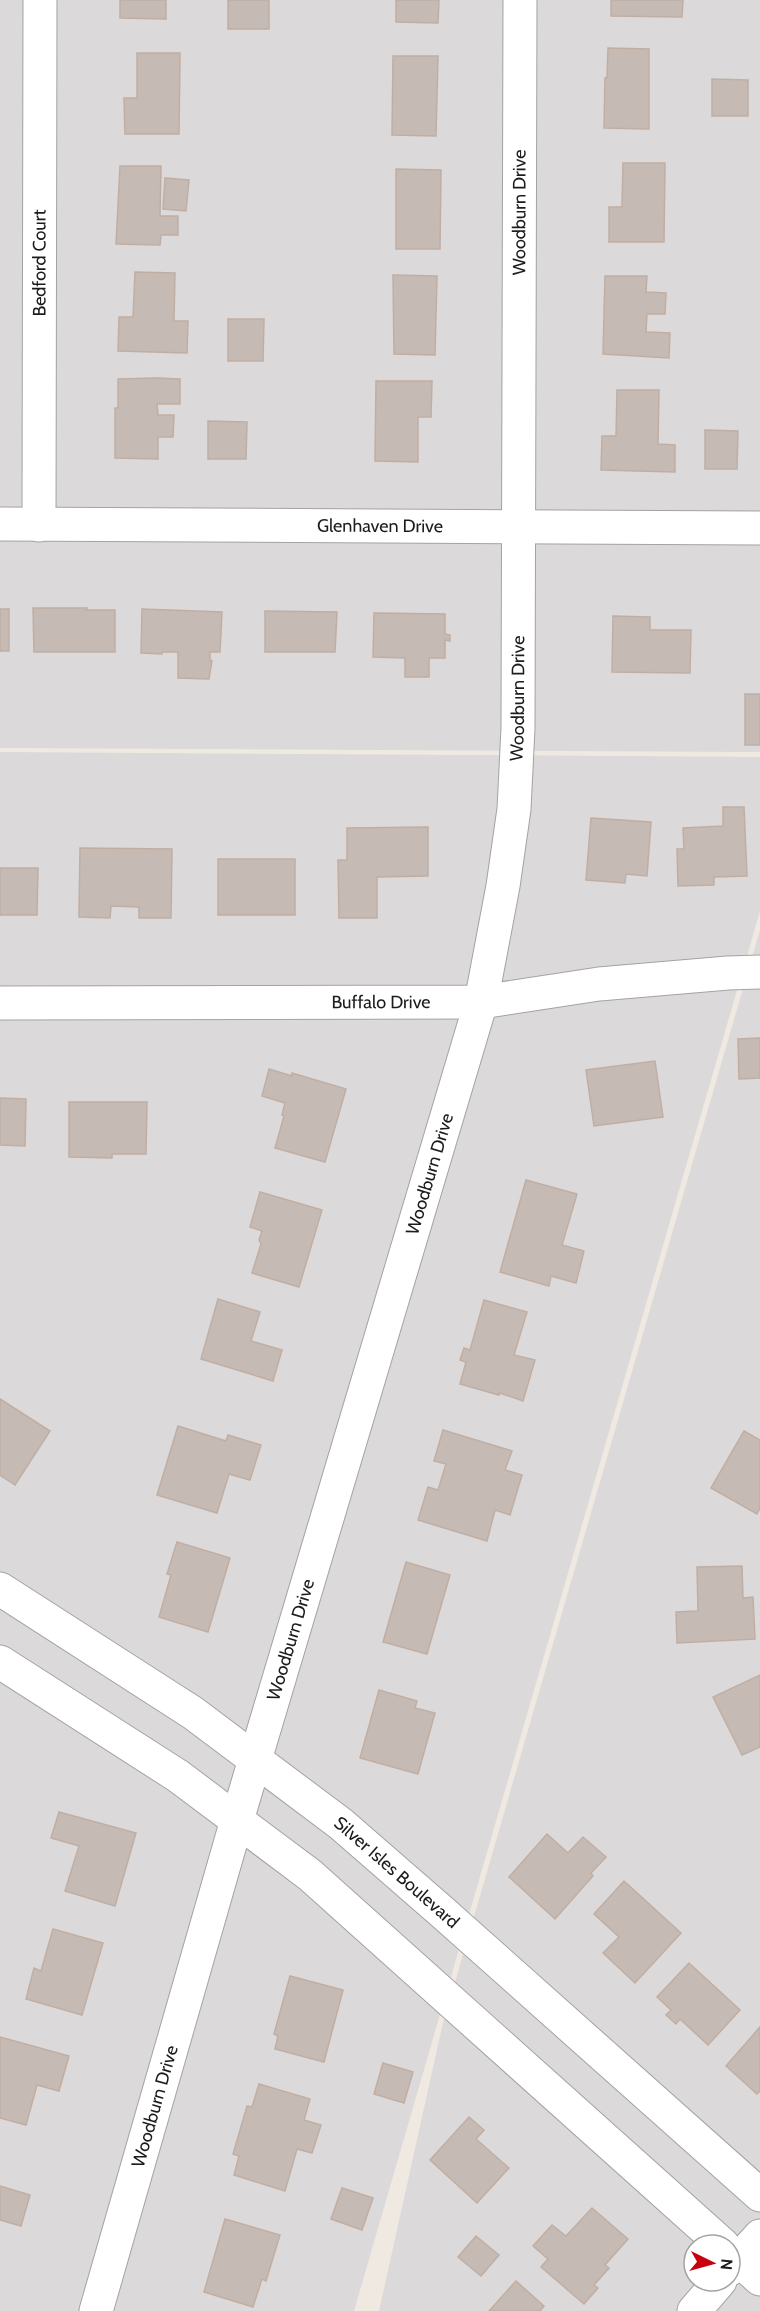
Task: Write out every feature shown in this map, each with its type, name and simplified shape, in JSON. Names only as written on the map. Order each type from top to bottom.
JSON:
[{"type":"street","name":"Bedford Court","points":[[39,525],[40,0]]},
{"type":"street","name":"Woodburn Drive","points":[[96,2311],[237,1820],[481,1002],[503,886],[514,809],[518,728],[520,0]]},
{"type":"street","name":"Glenhaven Drive","points":[[0,524],[760,528]]},
{"type":"street","name":"Buffalo Drive","points":[[0,1003],[481,1002],[599,984],[760,972]]},
{"type":"street","name":"Silver Isles Boulevard","points":[[0,1589],[193,1713],[341,1824],[760,2195]]},
{"type":"street","points":[[0,1662],[178,1776],[310,1875],[707,2233]]},
{"type":"street","points":[[694,2311],[709,2293]]},
{"type":"shaded area","points":[[0,0],[760,0],[760,752],[0,748]]},
{"type":"shaded area","points":[[0,752],[760,757],[760,911],[354,2311],[0,2311]]},
{"type":"shaded area","points":[[760,930],[760,2311],[379,2311],[442,2027]]},
{"type":"building","points":[[120,0],[166,0],[166,19],[120,18]]},
{"type":"building","points":[[228,0],[269,0],[269,29],[228,29]]},
{"type":"building","points":[[396,0],[439,0],[438,23],[396,22]]},
{"type":"building","points":[[611,0],[683,0],[682,17],[611,16]]},
{"type":"building","points":[[608,48],[649,49],[649,129],[604,128]]},
{"type":"building","points":[[137,53],[180,53],[179,134],[125,134],[124,98],[137,98]]},
{"type":"building","points":[[393,56],[438,56],[436,136],[392,135]]},
{"type":"building","points":[[712,79],[748,80],[748,116],[712,116]]},
{"type":"building","points":[[623,163],[665,163],[664,242],[609,242],[609,207],[622,207]]},
{"type":"building","points":[[120,166],[161,166],[160,216],[178,216],[178,235],[161,235],[160,245],[116,244]]},
{"type":"building","points":[[396,169],[441,170],[440,249],[396,249]]},
{"type":"building","points":[[165,178],[189,180],[186,211],[163,209]]},
{"type":"building","points":[[135,272],[175,273],[174,321],[188,321],[187,353],[118,351],[119,317],[133,317]]},
{"type":"building","points":[[393,275],[437,276],[435,355],[394,354]]},
{"type":"building","points":[[605,276],[647,276],[646,292],[666,293],[665,314],[647,314],[646,332],[670,333],[669,358],[603,354]]},
{"type":"building","points":[[228,319],[264,319],[263,361],[228,361]]},
{"type":"building","points":[[118,379],[180,379],[180,404],[157,404],[158,415],[174,415],[173,437],[158,437],[158,459],[115,458],[115,408],[118,408]]},
{"type":"building","points":[[376,381],[432,381],[431,417],[418,417],[418,462],[375,461]]},
{"type":"building","points":[[617,390],[659,390],[658,444],[675,445],[675,472],[601,470],[602,436],[616,436]]},
{"type":"building","points":[[208,421],[247,422],[246,459],[208,459]]},
{"type":"building","points":[[705,430],[738,431],[737,469],[705,469]]},
{"type":"building","points":[[33,608],[115,610],[115,652],[34,652]]},
{"type":"building","points":[[0,609],[9,609],[9,651],[0,651]]},
{"type":"building","points":[[142,609],[222,612],[220,652],[210,652],[212,661],[209,679],[178,678],[178,652],[141,653]]},
{"type":"building","points":[[265,611],[337,612],[335,652],[265,652]]},
{"type":"building","points":[[374,613],[445,614],[445,634],[450,635],[450,641],[445,640],[445,658],[429,658],[429,677],[405,677],[405,658],[373,657]]},
{"type":"building","points":[[613,616],[650,617],[650,630],[691,630],[690,673],[612,672]]},
{"type":"building","points":[[745,694],[760,694],[760,745],[745,745]]},
{"type":"building","points":[[723,807],[744,807],[747,876],[714,877],[714,885],[678,886],[677,849],[684,849],[683,828],[723,826]]},
{"type":"building","points":[[591,818],[651,822],[647,876],[626,874],[625,883],[586,880]]},
{"type":"building","points":[[428,827],[428,876],[377,877],[377,918],[339,918],[338,860],[347,860],[347,828]]},
{"type":"building","points":[[80,848],[172,849],[171,918],[139,918],[139,907],[111,906],[110,918],[79,917]]},
{"type":"building","points":[[218,859],[295,859],[295,915],[218,915]]},
{"type":"building","points":[[0,868],[38,868],[37,915],[0,915]]},
{"type":"building","points":[[760,1038],[760,1078],[739,1079],[738,1039]]},
{"type":"building","points":[[655,1061],[663,1117],[594,1126],[586,1070]]},
{"type":"building","points":[[269,1069],[292,1076],[292,1073],[346,1089],[325,1162],[275,1148],[284,1116],[282,1115],[285,1103],[262,1096]]},
{"type":"building","points":[[0,1098],[26,1099],[25,1146],[0,1145]]},
{"type":"building","points":[[69,1102],[147,1102],[146,1154],[112,1154],[112,1158],[69,1157]]},
{"type":"building","points":[[526,1180],[577,1194],[562,1245],[584,1251],[576,1283],[551,1276],[549,1286],[500,1272]]},
{"type":"building","points":[[260,1192],[322,1210],[299,1287],[252,1273],[261,1244],[259,1240],[262,1231],[250,1227]]},
{"type":"building","points":[[218,1299],[260,1312],[251,1341],[282,1350],[273,1381],[201,1359]]},
{"type":"building","points":[[484,1300],[527,1312],[514,1355],[535,1360],[523,1401],[460,1384],[466,1362],[460,1360],[464,1348],[470,1350]]},
{"type":"building","points":[[0,1399],[50,1431],[15,1485],[0,1475]]},
{"type":"building","points":[[178,1426],[226,1441],[228,1435],[261,1445],[250,1480],[229,1474],[217,1513],[157,1495]]},
{"type":"building","points":[[443,1430],[512,1451],[505,1470],[522,1475],[510,1515],[495,1510],[487,1541],[418,1520],[428,1487],[438,1490],[446,1464],[434,1461]]},
{"type":"building","points":[[744,1431],[760,1440],[760,1508],[757,1514],[711,1488]]},
{"type":"building","points":[[177,1542],[230,1558],[208,1632],[159,1617],[171,1575],[167,1574]]},
{"type":"building","points":[[406,1562],[450,1575],[427,1654],[383,1642]]},
{"type":"building","points":[[742,1566],[743,1598],[753,1597],[755,1639],[677,1643],[676,1612],[698,1611],[697,1567]]},
{"type":"building","points":[[760,1675],[760,1747],[742,1755],[713,1697]]},
{"type":"building","points":[[379,1690],[417,1701],[415,1708],[435,1713],[418,1774],[360,1758]]},
{"type":"building","points":[[59,1812],[136,1833],[115,1906],[65,1891],[79,1846],[51,1838]]},
{"type":"building","points":[[547,1834],[568,1853],[583,1837],[606,1857],[591,1873],[593,1876],[555,1919],[509,1877]]},
{"type":"building","points":[[624,1881],[681,1933],[635,1983],[603,1953],[619,1937],[594,1914]]},
{"type":"building","points":[[53,1929],[103,1943],[82,2015],[26,1999],[34,1968],[41,1971]]},
{"type":"building","points":[[689,1963],[740,2010],[708,2045],[680,2019],[676,2024],[666,2015],[671,2010],[657,1997]]},
{"type":"building","points":[[290,1976],[343,1990],[324,2062],[275,2049],[278,2036],[274,2034]]},
{"type":"building","points":[[760,2027],[760,2091],[757,2094],[726,2066]]},
{"type":"building","points":[[0,2037],[69,2056],[59,2091],[37,2085],[26,2125],[0,2118]]},
{"type":"building","points":[[383,2063],[413,2072],[404,2103],[374,2094]]},
{"type":"building","points":[[259,2084],[310,2099],[304,2120],[321,2125],[312,2153],[297,2149],[285,2191],[234,2175],[239,2156],[233,2154],[247,2106],[252,2107]]},
{"type":"building","points":[[469,2117],[484,2130],[476,2139],[509,2168],[477,2203],[430,2160]]},
{"type":"building","points":[[0,2186],[30,2195],[21,2226],[0,2220]]},
{"type":"building","points":[[342,2188],[373,2198],[362,2230],[331,2219]]},
{"type":"building","points":[[592,2208],[628,2239],[605,2265],[609,2268],[594,2285],[598,2288],[584,2304],[541,2267],[548,2259],[533,2246],[552,2225],[566,2236]]},
{"type":"building","points":[[225,2219],[280,2235],[266,2281],[262,2279],[253,2307],[204,2292]]},
{"type":"building","points":[[476,2236],[499,2255],[481,2276],[458,2257]]},
{"type":"building","points":[[516,2281],[544,2306],[540,2311],[489,2311]]}]
